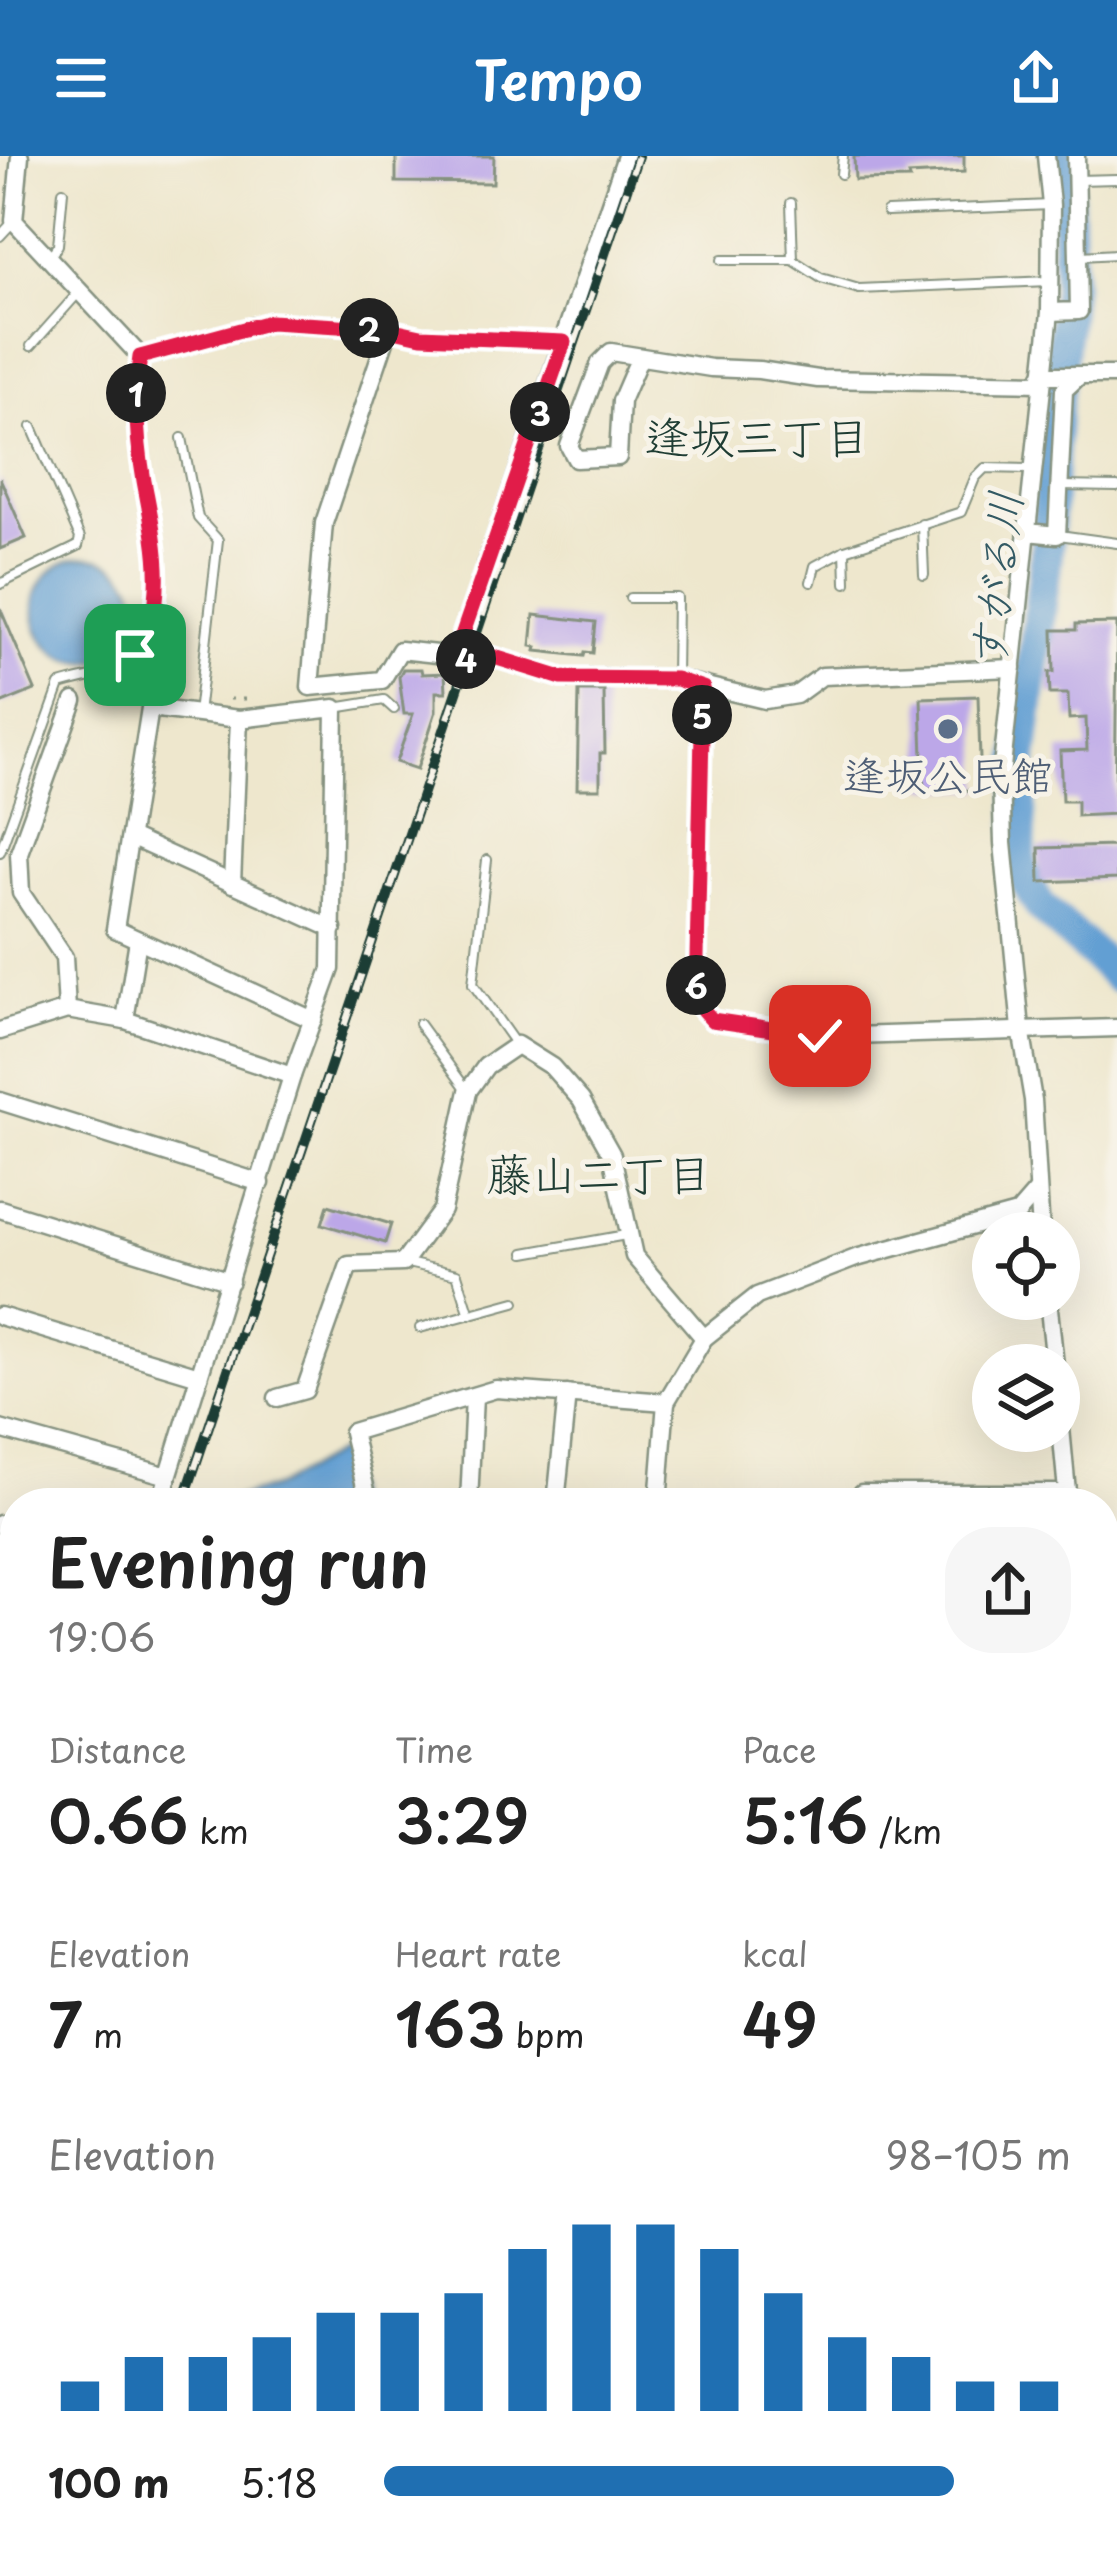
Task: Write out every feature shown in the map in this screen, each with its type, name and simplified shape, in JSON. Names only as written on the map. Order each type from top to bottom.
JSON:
[{"type":"street","points":[[20,156],[14,221],[140,357],[270,322],[389,329],[421,336],[564,342]]},
{"type":"street","points":[[389,329],[324,523],[310,687],[382,680],[400,650],[455,656],[626,156]]},
{"type":"street","points":[[1039,1212],[1033,1100],[1021,1029],[1003,844],[1001,777],[1013,668],[1044,534],[1044,482],[1061,312],[1050,281],[1067,256],[1077,180],[1074,156],[1046,156],[1051,205],[1067,256],[1079,311],[1061,312]]},
{"type":"street","points":[[640,357],[621,401],[618,457],[576,459],[569,446],[601,363],[610,352],[818,379],[1117,375]]},
{"type":"street","points":[[1044,534],[1044,482],[1064,390],[1057,377]]},
{"type":"street","points":[[494,657],[562,678],[676,679],[765,700],[796,695],[822,676],[1013,668]]},
{"type":"street","points":[[703,688],[696,1002],[712,1020],[820,1036],[1117,1028]]},
{"type":"street","points":[[67,1010],[64,957],[21,893],[19,853],[74,701]]},
{"type":"street","points":[[164,1488],[292,1076],[313,1020],[331,969],[335,708],[239,719],[199,705],[150,708],[115,929],[313,1020]]},
{"type":"street","points":[[232,884],[239,719]]},
{"type":"street","points":[[130,837],[333,929]]},
{"type":"street","points":[[125,1020],[138,940]]},
{"type":"street","points":[[0,1031],[67,1010],[125,1020],[292,1076]]},
{"type":"street","points":[[278,1398],[305,1390],[349,1264],[403,1263],[442,1210],[468,1091],[486,1066],[517,1045],[552,1067],[581,1100],[612,1155],[634,1256],[704,1338]]},
{"type":"street","points":[[0,1101],[261,1183]]},
{"type":"street","points":[[659,1488],[666,1402],[704,1338],[757,1296],[856,1258],[1017,1214],[1037,1191]]},
{"type":"street","points":[[0,1209],[230,1281]]},
{"type":"street","points":[[0,1316],[200,1376]]},
{"type":"street","points":[[365,1488],[352,1432],[496,1389],[666,1402]]},
{"type":"street","points":[[558,1488],[567,1394]]},
{"type":"street","points":[[470,1488],[474,1396]]},
{"type":"street","points":[[0,1429],[168,1476]]},
{"type":"street","points":[[1063,1452],[1067,1488]]},
{"type":"lane","points":[[842,174],[843,156]]},
{"type":"lane","points":[[1077,180],[1117,179]]},
{"type":"lane","points":[[49,258],[58,245],[63,191]]},
{"type":"lane","points":[[791,203],[793,260]]},
{"type":"lane","points":[[887,212],[1051,205]]},
{"type":"lane","points":[[0,236],[14,221]]},
{"type":"lane","points":[[1067,256],[1117,254]]},
{"type":"lane","points":[[722,260],[793,260],[821,278],[859,289],[1050,281]]},
{"type":"lane","points":[[31,346],[80,291]]},
{"type":"lane","points":[[0,852],[60,685],[113,672],[149,638],[156,533],[143,477],[136,385],[140,357]]},
{"type":"lane","points":[[0,584],[78,546],[80,538],[32,427]]},
{"type":"lane","points":[[182,438],[199,518],[218,540],[199,705]]},
{"type":"lane","points":[[812,582],[815,566],[845,550],[961,512],[975,478],[986,468],[1044,482],[1117,487]]},
{"type":"lane","points":[[922,524],[924,575]]},
{"type":"lane","points":[[1044,534],[1117,543]]},
{"type":"lane","points":[[845,550],[845,583]]},
{"type":"lane","points":[[630,598],[677,598],[676,679]]},
{"type":"lane","points":[[335,708],[384,700],[394,710]]},
{"type":"lane","points":[[487,860],[473,984],[517,1045]]},
{"type":"lane","points":[[419,1024],[468,1091]]},
{"type":"lane","points":[[525,1253],[628,1235]]},
{"type":"lane","points":[[403,1263],[458,1274],[470,1315]]},
{"type":"lane","points":[[420,1328],[515,1302]]},
{"type":"path","points":[[199,705],[257,699]]},
{"type":"water","points":[[86,558],[106,562],[123,573],[134,590],[138,610],[134,630],[123,647],[106,658],[86,662],[66,658],[49,647],[38,630],[34,610],[38,590],[49,573],[66,562]]},
{"type":"water","points":[[342,1450],[351,1488],[271,1488]]},
{"type":"building","points":[[396,156],[494,156],[493,183],[396,182]]},
{"type":"building","points":[[854,156],[964,156],[964,172],[855,180]]},
{"type":"building","points":[[0,478],[26,538],[0,549]]},
{"type":"building","points":[[0,608],[35,690],[0,704]]},
{"type":"building","points":[[534,615],[596,622],[593,653],[536,651],[531,646]]},
{"type":"building","points":[[1117,623],[1115,814],[1077,816],[1077,801],[1062,801],[1060,751],[1087,750],[1086,718],[1069,719],[1068,694],[1050,694],[1053,630]]},
{"type":"building","points":[[403,669],[445,673],[446,692],[436,692],[436,711],[417,769],[396,762],[413,714],[404,714],[399,677]]},
{"type":"building","points":[[579,691],[604,691],[600,789],[577,789]]},
{"type":"building","points":[[978,696],[981,791],[924,788],[921,698]]},
{"type":"building","points":[[1116,846],[1117,879],[1040,882],[1039,848]]},
{"type":"building","points":[[328,1205],[391,1224],[385,1243],[322,1224]]},
{"type":"waterway","name":"すがる川","points":[[1066,156],[1069,285],[1046,559],[1020,773],[1020,862],[1041,907],[1117,976]]},
{"type":"railway","points":[[188,1488],[638,156]]},
{"type":"place","name":"逢坂公民館","points":[[948,729]]},
{"type":"district","name":"逢坂三丁目","points":[[757,435]]},
{"type":"district","name":"藤山二丁目","points":[[599,1172]]},
{"type":"route","points":[[135,655],[149,638],[154,616],[156,533],[143,477],[136,385],[140,357],[270,322],[389,329],[421,336],[564,342],[455,656],[467,660],[494,657],[562,678],[676,679],[703,688],[696,1002],[712,1020],[820,1036]]}]
